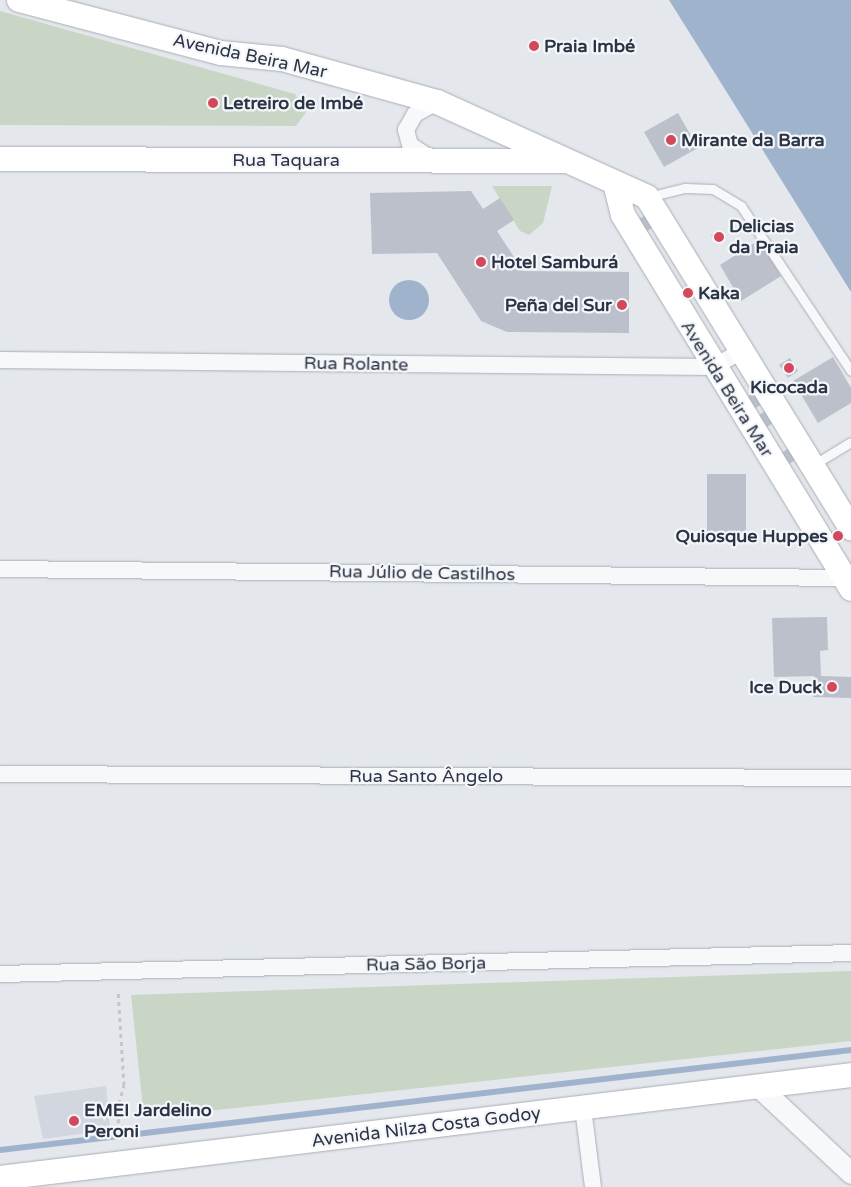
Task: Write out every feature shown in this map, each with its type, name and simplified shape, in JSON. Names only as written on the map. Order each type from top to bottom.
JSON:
[{"type":"main road","name":"Avenida Beira Mar","points":[[19,0],[221,53],[282,59],[437,102],[573,161],[647,197],[851,528]]},
{"type":"main road","name":"Rua Taquara","points":[[0,159],[573,161]]},
{"type":"main road","name":"Avenida Beira Mar","points":[[615,183],[623,215],[713,367],[849,581]]},
{"type":"main road","name":"Avenida Nilza Costa Godoy","points":[[0,1178],[851,1075]]},
{"type":"street","points":[[433,160],[410,145],[406,130],[415,114],[437,102]]},
{"type":"street","points":[[623,215],[635,199],[647,197]]},
{"type":"street","points":[[713,367],[742,350]]},
{"type":"street","name":"Rua Rolante","points":[[0,360],[713,367]]},
{"type":"street","name":"Rua Júlio de Castilhos","points":[[0,569],[849,581]]},
{"type":"street","name":"Rua Santo Ângelo","points":[[0,774],[851,778]]},
{"type":"street","name":"Rua São Borja","points":[[0,974],[851,954]]},
{"type":"street","points":[[756,1085],[851,1173]]},
{"type":"street","points":[[583,1108],[594,1187]]},
{"type":"lane","points":[[647,197],[685,188],[713,189],[741,206],[851,371]]},
{"type":"lane","points":[[812,465],[851,442]]},
{"type":"path","points":[[117,971],[124,1085],[117,1111],[122,1149]]},
{"type":"path","points":[[108,1112],[117,1111]]},
{"type":"shaded area","name":"EMEI Jardelino Peroni","points":[[106,1086],[110,1130],[43,1139],[34,1096]]},
{"type":"green space","points":[[0,11],[295,94],[306,112],[296,126],[0,125]]},
{"type":"green space","points":[[492,186],[552,186],[543,223],[529,235],[520,231]]},
{"type":"green space","points":[[851,971],[851,1041],[144,1118],[131,995]]},
{"type":"water","points":[[669,0],[851,0],[851,292],[726,91]]},
{"type":"water","points":[[413,280],[420,283],[426,289],[429,300],[428,308],[420,317],[413,320],[405,320],[398,317],[390,308],[389,296],[392,289],[401,281]]},
{"type":"building","name":"Mirante da Barra","points":[[678,113],[698,148],[664,167],[644,132]]},
{"type":"building","name":"Hotel Samburá","points":[[471,191],[483,209],[500,198],[514,220],[497,231],[523,271],[629,272],[629,333],[507,332],[481,321],[437,253],[372,254],[370,193]]},
{"type":"building","points":[[648,214],[655,226],[644,233],[637,220]]},
{"type":"building","name":"Delicias da Praia","points":[[720,230],[726,239],[717,244],[711,235]]},
{"type":"building","points":[[759,240],[781,276],[741,301],[720,265]]},
{"type":"building","name":"Kaka","points":[[691,283],[698,295],[686,302],[679,290]]},
{"type":"building","points":[[833,357],[851,388],[851,403],[818,423],[793,381]]},
{"type":"building","name":"Kicocada","points":[[790,358],[798,371],[788,378],[779,365]]},
{"type":"building","points":[[757,391],[764,403],[752,410],[745,398]]},
{"type":"building","points":[[769,409],[776,421],[764,429],[757,416]]},
{"type":"building","points":[[792,446],[799,458],[787,465],[780,454]]},
{"type":"building","points":[[707,474],[746,474],[746,540],[707,540]]},
{"type":"building","name":"Quiosque Huppes","points":[[841,526],[848,538],[836,545],[829,533]]},
{"type":"building","points":[[827,617],[828,650],[820,651],[821,676],[851,677],[851,698],[813,697],[814,676],[774,677],[772,618]]},
{"type":"waterway","points":[[0,1150],[851,1050]]},
{"type":"place","name":"Praia Imbé","points":[[534,46]]},
{"type":"place","name":"Letreiro de Imbé","points":[[213,103]]},
{"type":"place","name":"Mirante da Barra","points":[[671,140]]},
{"type":"place","name":"Delicias da Praia","points":[[719,237]]},
{"type":"place","name":"Hotel Samburá","points":[[481,262]]},
{"type":"place","name":"Kaka","points":[[688,293]]},
{"type":"place","name":"Peña del Sur","points":[[622,305]]},
{"type":"place","name":"Kicocada","points":[[789,368]]},
{"type":"place","name":"Quiosque Huppes","points":[[838,536]]},
{"type":"place","name":"Ice Duck","points":[[832,687]]},
{"type":"place","name":"EMEI Jardelino Peroni","points":[[74,1121]]}]
